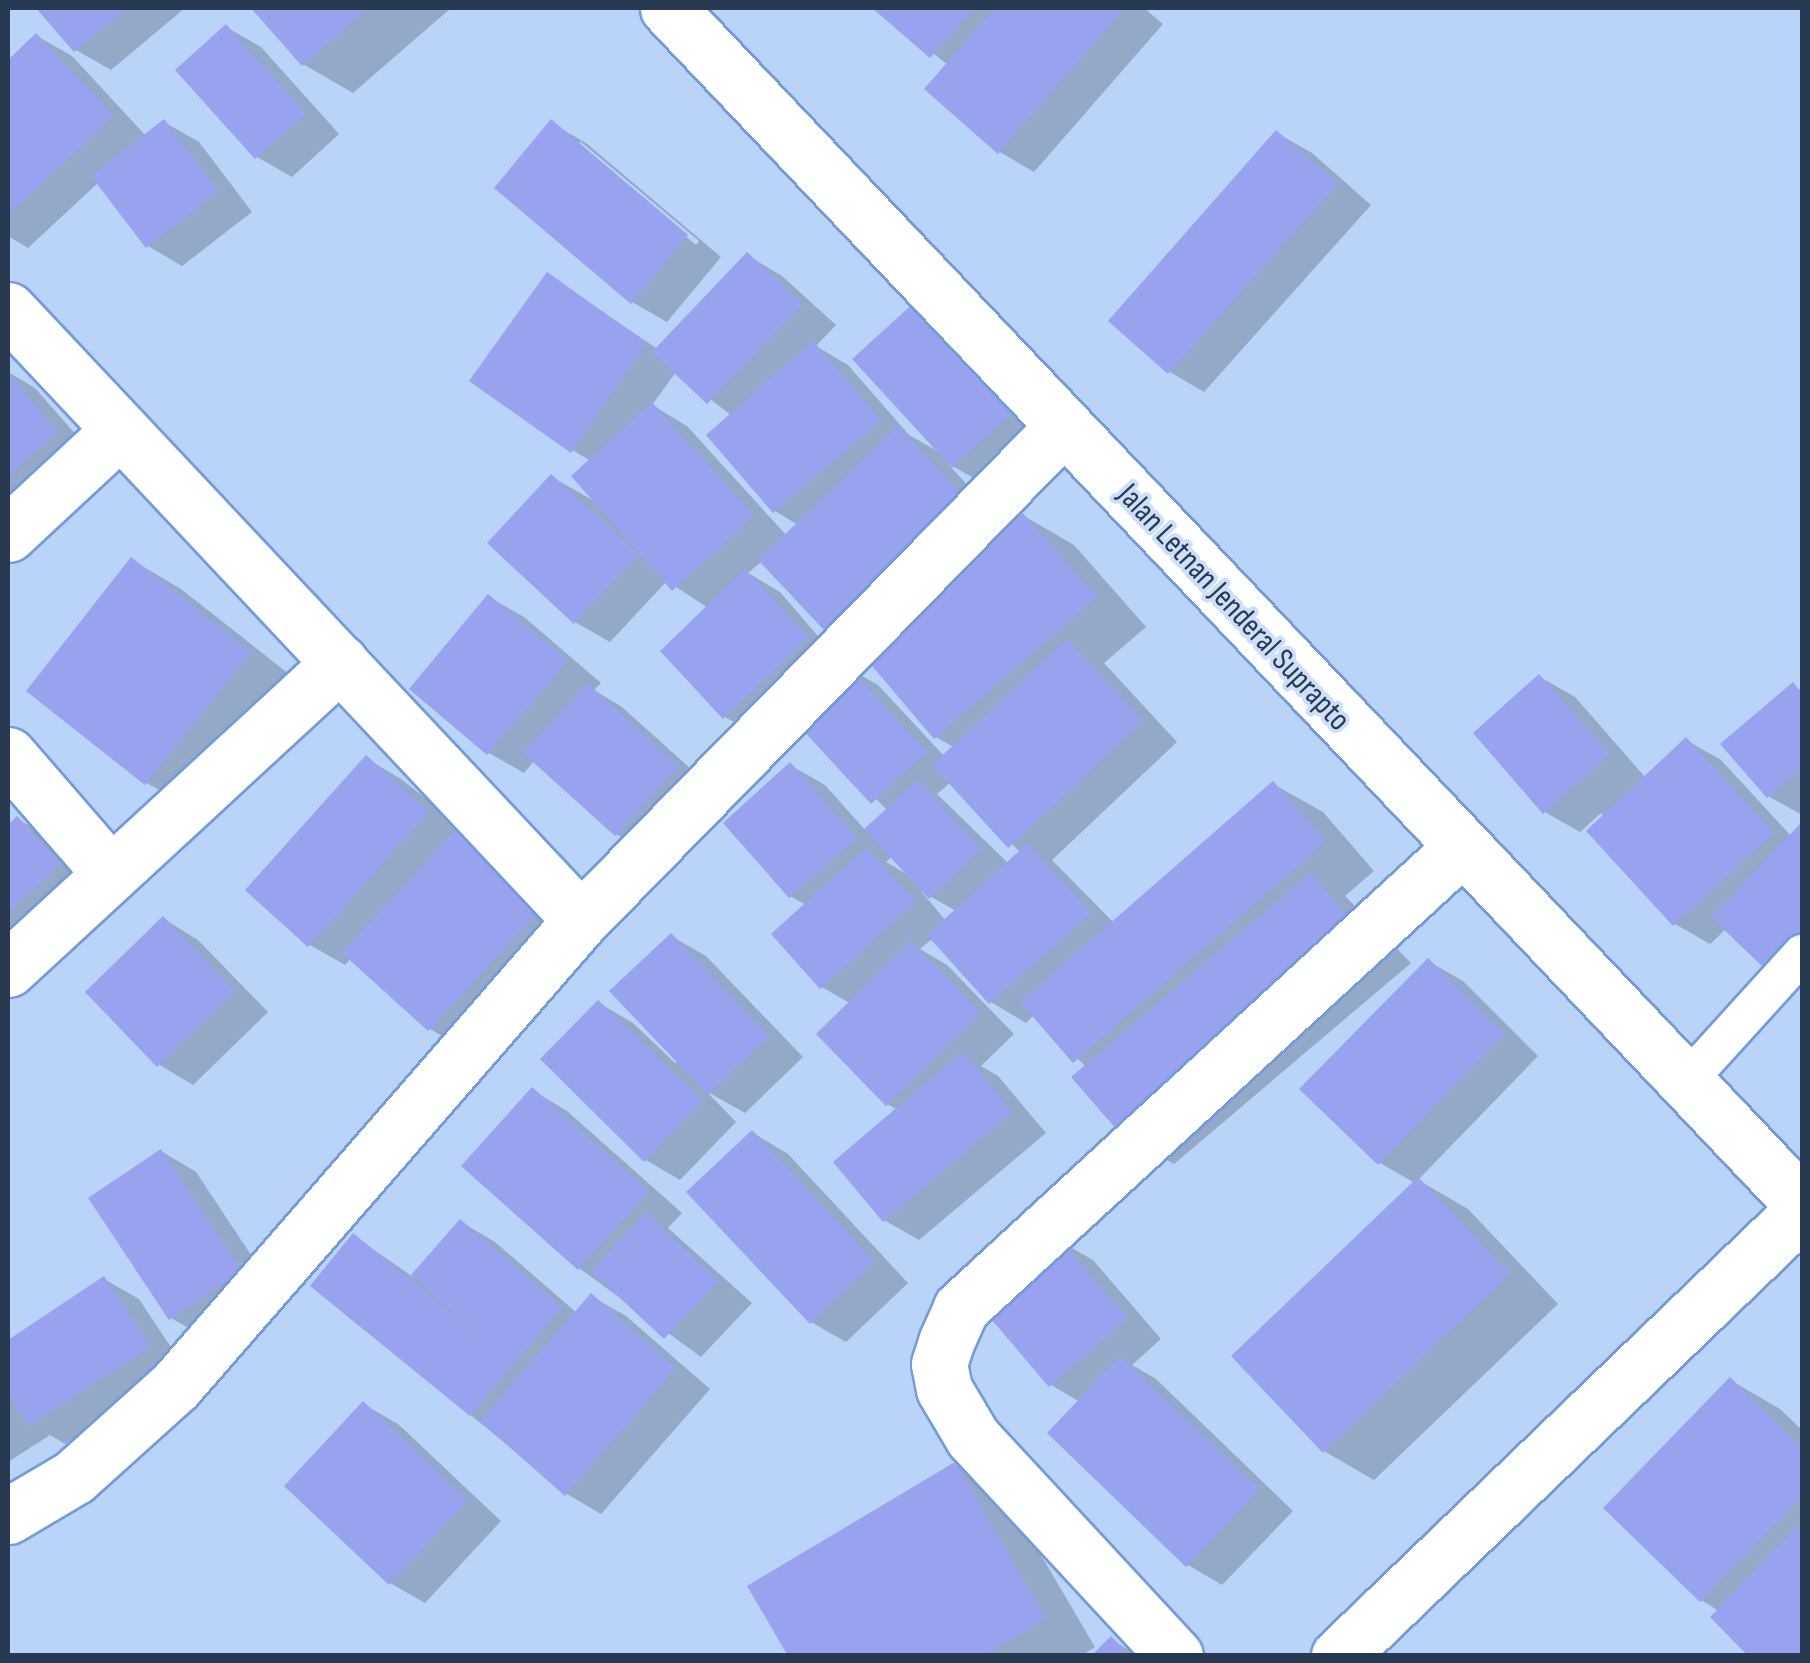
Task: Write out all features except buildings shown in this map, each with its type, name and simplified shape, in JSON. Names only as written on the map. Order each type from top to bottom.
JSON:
[{"type":"street","name":"Jalan Letnan Jenderal Suprapto","points":[[668,8],[1802,1208]]},
{"type":"street","points":[[8,310],[581,920]]},
{"type":"street","points":[[8,1516],[74,1477],[176,1386],[581,920],[1062,427]]},
{"type":"street","points":[[8,534],[120,430]]},
{"type":"street","points":[[8,969],[340,664]]},
{"type":"street","points":[[8,755],[111,874]]},
{"type":"street","points":[[1175,1656],[973,1438],[944,1388],[939,1364],[946,1342],[961,1308],[1461,848]]},
{"type":"street","points":[[1339,1656],[1802,1208]]},
{"type":"lane","points":[[1686,1082],[1802,954]]}]
